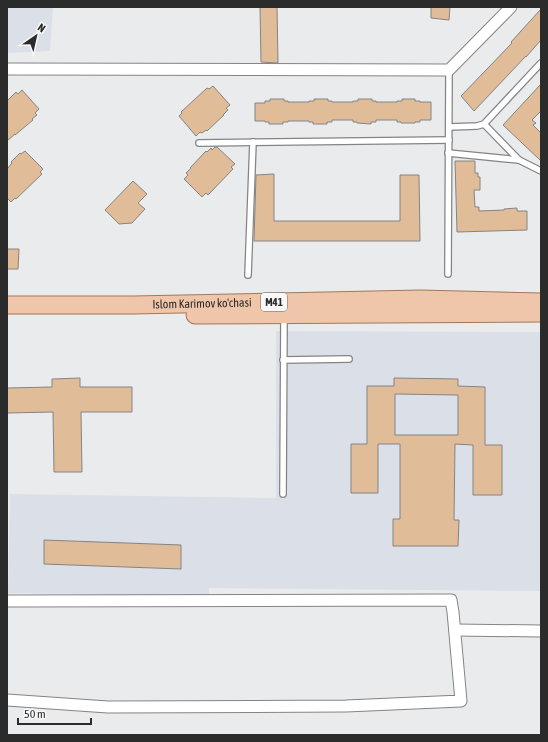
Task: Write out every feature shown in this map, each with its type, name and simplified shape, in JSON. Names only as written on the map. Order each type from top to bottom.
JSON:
[{"type":"main road","name":"Islom Karimov ko'chasi","points":[[7,305],[133,305],[420,299],[541,302]]},
{"type":"main road","name":"Islom Karimov ko'chasi","points":[[7,316],[541,313]]},
{"type":"street","points":[[7,69],[449,70],[511,7]]},
{"type":"street","points":[[7,601],[451,600],[461,701],[346,706],[108,707],[7,700]]},
{"type":"street","points":[[455,630],[541,631]]},
{"type":"lane","points":[[449,127],[477,126],[484,124],[541,62]]},
{"type":"lane","points":[[448,274],[449,70]]},
{"type":"lane","points":[[484,124],[518,160]]},
{"type":"lane","points":[[199,143],[448,140]]},
{"type":"lane","points":[[248,276],[253,142]]},
{"type":"lane","points":[[448,153],[518,160],[541,171]]},
{"type":"lane","points":[[283,494],[284,314]]},
{"type":"lane","points":[[283,360],[349,358]]},
{"type":"shaded area","points":[[7,7],[53,7],[50,51],[7,53]]},
{"type":"shaded area","points":[[276,331],[541,332],[541,591],[209,588],[209,596],[8,593],[10,494],[276,498]]},
{"type":"building","points":[[260,7],[277,7],[278,63],[261,62]]},
{"type":"building","points":[[431,7],[450,7],[449,20],[431,18]]},
{"type":"building","points":[[541,9],[541,40],[474,111],[461,96],[512,43],[511,42]]},
{"type":"building","points":[[541,84],[541,111],[532,120],[536,123],[533,125],[541,133],[541,161],[503,125]]},
{"type":"building","points":[[213,86],[230,105],[226,108],[228,110],[224,115],[207,131],[206,130],[202,133],[200,132],[196,136],[179,116],[182,113],[181,112],[207,88],[209,89]]},
{"type":"building","points":[[22,90],[39,109],[35,113],[37,115],[32,119],[33,120],[7,141],[7,101],[16,92],[18,94]]},
{"type":"building","points":[[270,99],[284,99],[284,101],[288,102],[309,102],[314,101],[314,99],[328,99],[328,101],[332,102],[353,102],[358,101],[358,99],[372,99],[372,101],[376,102],[397,102],[402,101],[402,99],[415,99],[415,101],[420,102],[431,102],[431,120],[420,120],[420,122],[415,123],[401,123],[397,122],[397,120],[376,120],[376,122],[371,122],[371,124],[357,123],[353,122],[353,120],[332,120],[332,122],[327,122],[327,124],[313,124],[313,122],[309,121],[288,121],[283,122],[283,124],[269,124],[269,122],[265,121],[255,121],[255,103],[265,103],[265,101],[270,101]]},
{"type":"building","points":[[217,147],[235,164],[231,167],[233,169],[208,195],[206,193],[202,197],[184,179],[188,175],[186,173],[206,151],[207,152],[211,148],[212,150]]},
{"type":"building","points":[[25,151],[43,169],[40,172],[42,174],[11,202],[7,198],[7,169],[12,163],[11,162],[20,153],[21,154]]},
{"type":"building","points":[[455,161],[475,161],[475,173],[478,173],[478,177],[480,177],[480,190],[474,190],[475,207],[479,207],[479,211],[517,208],[517,211],[527,211],[527,230],[457,232]]},
{"type":"building","points":[[274,174],[274,221],[400,221],[400,175],[419,175],[420,241],[254,241],[256,175]]},
{"type":"building","points":[[133,181],[147,194],[138,203],[145,209],[132,223],[119,224],[105,210]]},
{"type":"building","points":[[7,249],[19,249],[18,269],[7,269]]},
{"type":"building","points":[[80,378],[80,387],[132,387],[132,412],[81,412],[82,472],[54,472],[53,412],[7,413],[7,388],[52,387],[52,379]]},
{"type":"building","points":[[394,378],[458,379],[458,386],[485,387],[485,445],[502,445],[502,495],[473,495],[473,445],[455,444],[454,520],[459,520],[458,546],[393,546],[393,519],[400,519],[400,444],[378,444],[378,493],[351,493],[351,444],[367,444],[367,386],[394,386]],"holes":[[[395,394],[458,395],[458,435],[395,435]]]},
{"type":"building","points":[[44,540],[181,545],[181,569],[44,564]]}]
